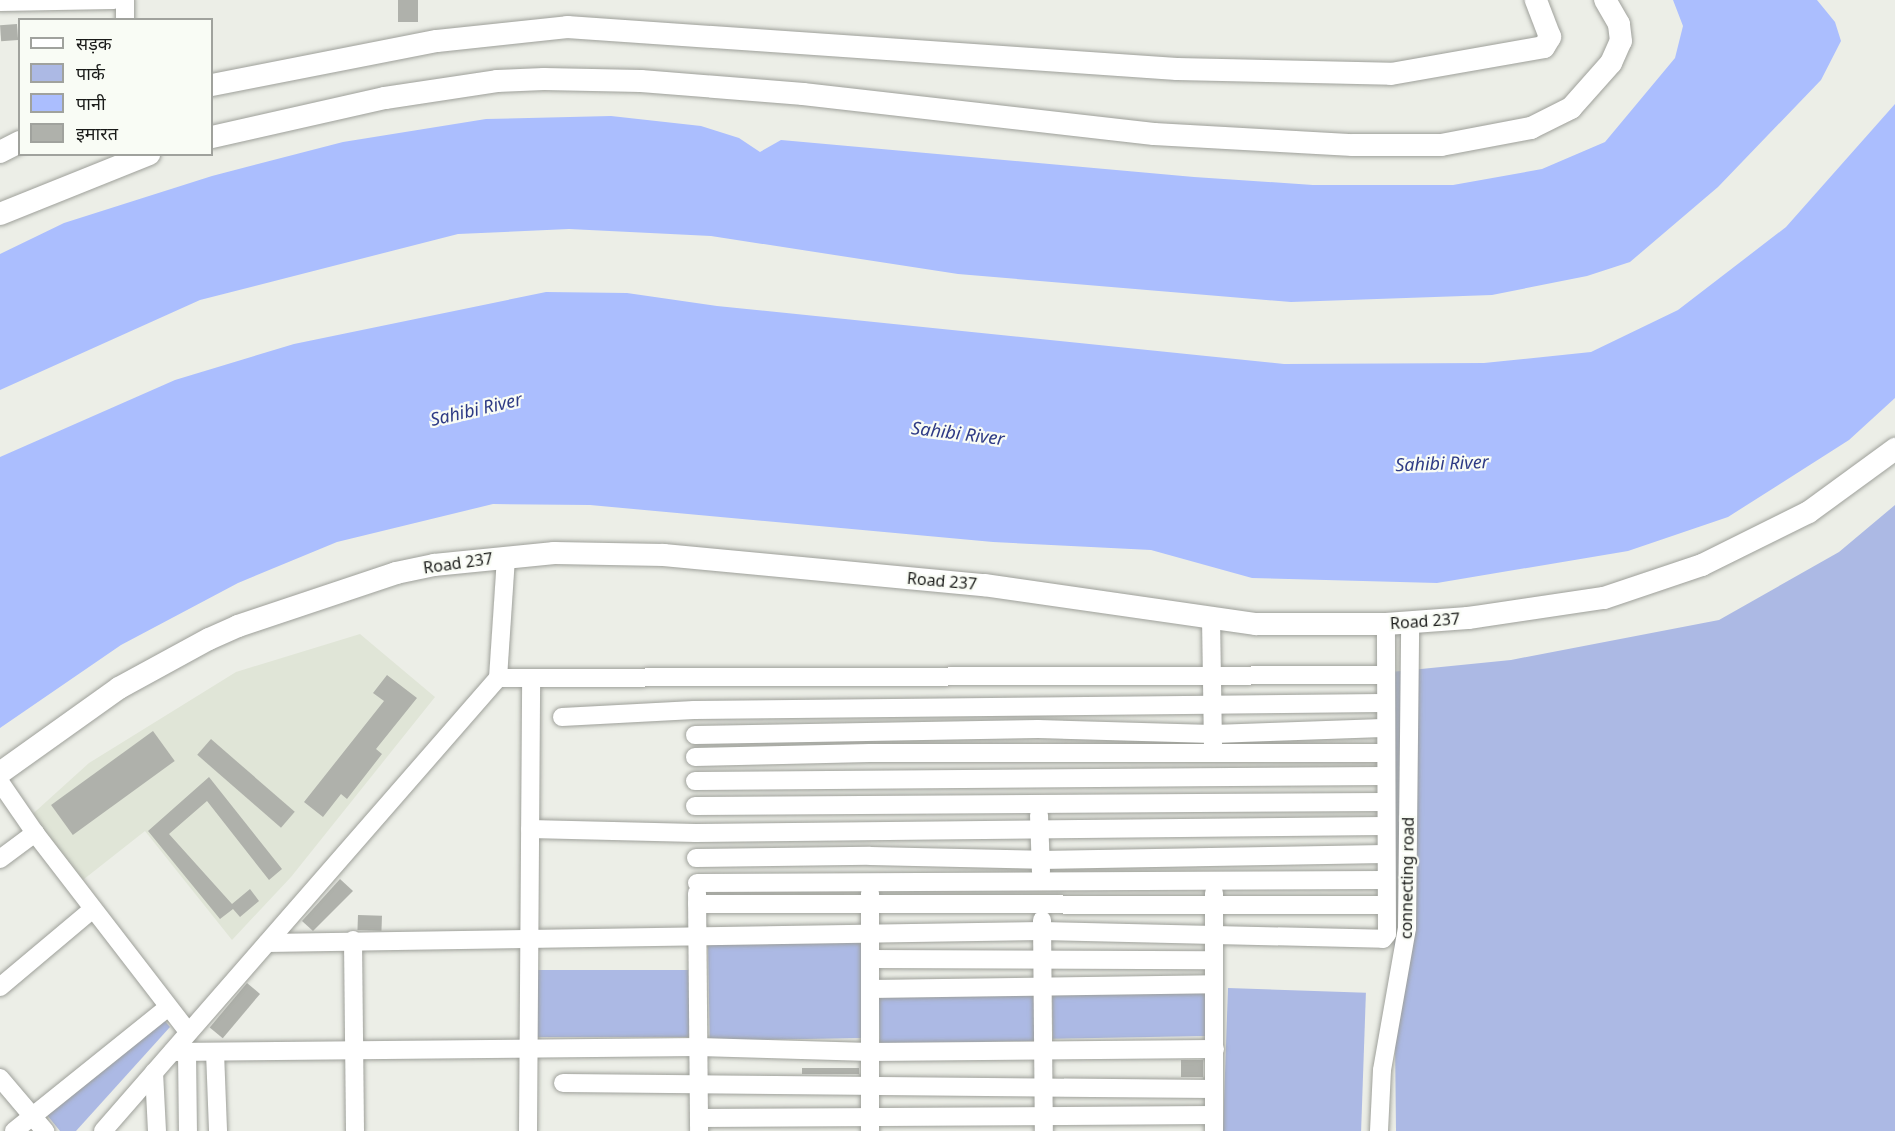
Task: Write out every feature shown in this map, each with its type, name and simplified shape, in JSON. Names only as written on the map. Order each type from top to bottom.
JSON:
[{"type":"street","points":[[0,2],[53,11],[114,0]]},
{"type":"street","points":[[125,0],[125,18]]},
{"type":"street","points":[[213,85],[437,41],[567,27],[1177,69],[1391,74],[1544,47],[1550,37],[1536,0]]},
{"type":"street","points":[[213,137],[385,98],[497,81],[544,79],[641,81],[803,94],[1154,134],[1353,145],[1441,145],[1531,128],[1571,108],[1611,63],[1621,41],[1619,24],[1605,0]]},
{"type":"street","points":[[0,152],[18,143]]},
{"type":"street","points":[[0,214],[143,156]]},
{"type":"street","name":"Road 237","points":[[0,773],[119,688],[238,626],[396,573],[506,557],[604,552],[664,555],[984,585],[1256,624],[1386,624],[1549,608],[1644,587],[1702,565],[1809,512],[1895,449]]},
{"type":"street","points":[[188,1131],[180,1052],[188,1032],[498,678],[506,557]]},
{"type":"street","points":[[694,678],[699,1124],[1214,1123],[1211,618]]},
{"type":"street","name":"connecting road","points":[[1379,1131],[1383,1070],[1407,927],[1410,622]]},
{"type":"street","points":[[267,943],[697,934],[1042,931],[1383,939],[1387,934],[1383,728],[1386,624]]},
{"type":"street","points":[[498,678],[1213,679],[1384,675]]},
{"type":"street","points":[[528,1131],[531,678]]},
{"type":"street","points":[[869,1124],[870,679]]},
{"type":"street","points":[[1036,679],[1045,1051],[1044,1124]]},
{"type":"street","points":[[562,717],[694,710],[1213,707],[1383,703]]},
{"type":"street","points":[[695,735],[1038,729],[1213,734],[1383,728]]},
{"type":"street","points":[[695,757],[870,753],[1384,753]]},
{"type":"street","points":[[695,781],[1385,776]]},
{"type":"street","points":[[0,782],[34,833],[188,1032]]},
{"type":"street","points":[[696,806],[870,803],[1039,805],[1384,802]]},
{"type":"street","points":[[530,829],[696,833],[870,828],[1384,826]]},
{"type":"street","points":[[0,859],[34,833]]},
{"type":"street","points":[[696,858],[870,856],[1040,860],[1214,855],[1385,854]]},
{"type":"street","points":[[697,883],[1386,880]]},
{"type":"street","points":[[697,904],[1386,905]]},
{"type":"street","points":[[0,987],[93,909]]},
{"type":"street","points":[[354,940],[355,1131]]},
{"type":"street","points":[[870,959],[1214,960]]},
{"type":"street","points":[[870,989],[1214,984]]},
{"type":"street","points":[[14,1131],[168,1007]]},
{"type":"street","points":[[103,1131],[154,1072],[180,1052],[699,1047],[870,1052],[1215,1049]]},
{"type":"street","points":[[215,1052],[218,1131]]},
{"type":"street","points":[[154,1072],[157,1131]]},
{"type":"street","points":[[0,1078],[45,1131]]},
{"type":"street","points":[[563,1083],[869,1089],[1214,1089]]},
{"type":"shaded area","points":[[360,634],[435,697],[291,877],[232,940],[145,831],[79,883],[26,820],[89,763],[236,672]]},
{"type":"green space","points":[[1895,505],[1895,1131],[1396,1131],[1391,672],[1511,660],[1719,620],[1839,552]]},
{"type":"green space","points":[[861,940],[863,1038],[710,1041],[708,943]]},
{"type":"green space","points":[[537,970],[691,970],[691,1037],[537,1037]]},
{"type":"green space","points":[[1205,988],[1206,1036],[1053,1039],[1052,991]]},
{"type":"green space","points":[[1228,988],[1366,993],[1361,1131],[1223,1131]]},
{"type":"green space","points":[[1038,994],[1039,1041],[880,1044],[879,997]]},
{"type":"green space","points":[[163,1019],[170,1027],[76,1131],[60,1131],[47,1115]]},
{"type":"water","points":[[1673,0],[1817,0],[1835,22],[1841,41],[1821,80],[1718,187],[1630,262],[1587,276],[1492,295],[1291,302],[958,274],[711,236],[569,229],[458,234],[200,300],[0,390],[0,254],[64,223],[212,176],[343,142],[486,119],[611,116],[701,126],[739,138],[760,152],[781,140],[1194,177],[1313,185],[1453,185],[1542,169],[1605,142],[1675,58],[1683,26]]},
{"type":"water","name":"Sahibi River","points":[[1895,104],[1895,398],[1849,440],[1728,517],[1628,551],[1437,583],[1252,578],[1151,550],[993,542],[590,505],[493,504],[337,542],[238,583],[121,645],[0,728],[0,457],[175,380],[294,344],[546,292],[627,293],[717,306],[1284,364],[1484,363],[1591,352],[1678,310],[1786,227]]},
{"type":"building","points":[[398,0],[418,0],[418,22],[398,22]]},
{"type":"building","points":[[17,24],[18,40],[1,41],[0,25]]},
{"type":"building","points":[[387,675],[417,698],[376,749],[382,754],[347,799],[341,794],[323,817],[304,802],[384,701],[373,693]]},
{"type":"building","points":[[153,731],[175,761],[73,835],[51,805]]},
{"type":"building","points":[[211,739],[295,812],[281,828],[197,755]]},
{"type":"building","points":[[209,777],[282,869],[269,880],[207,801],[169,834],[232,904],[250,889],[259,901],[240,917],[233,909],[220,919],[148,831]]},
{"type":"building","points":[[340,879],[353,891],[313,931],[302,921]]},
{"type":"building","points":[[358,915],[382,916],[381,931],[357,930]]},
{"type":"building","points":[[247,983],[260,994],[223,1038],[210,1027]]},
{"type":"building","points":[[1181,1060],[1203,1060],[1203,1077],[1181,1077]]},
{"type":"building","points":[[802,1068],[859,1068],[859,1074],[802,1074]]}]
